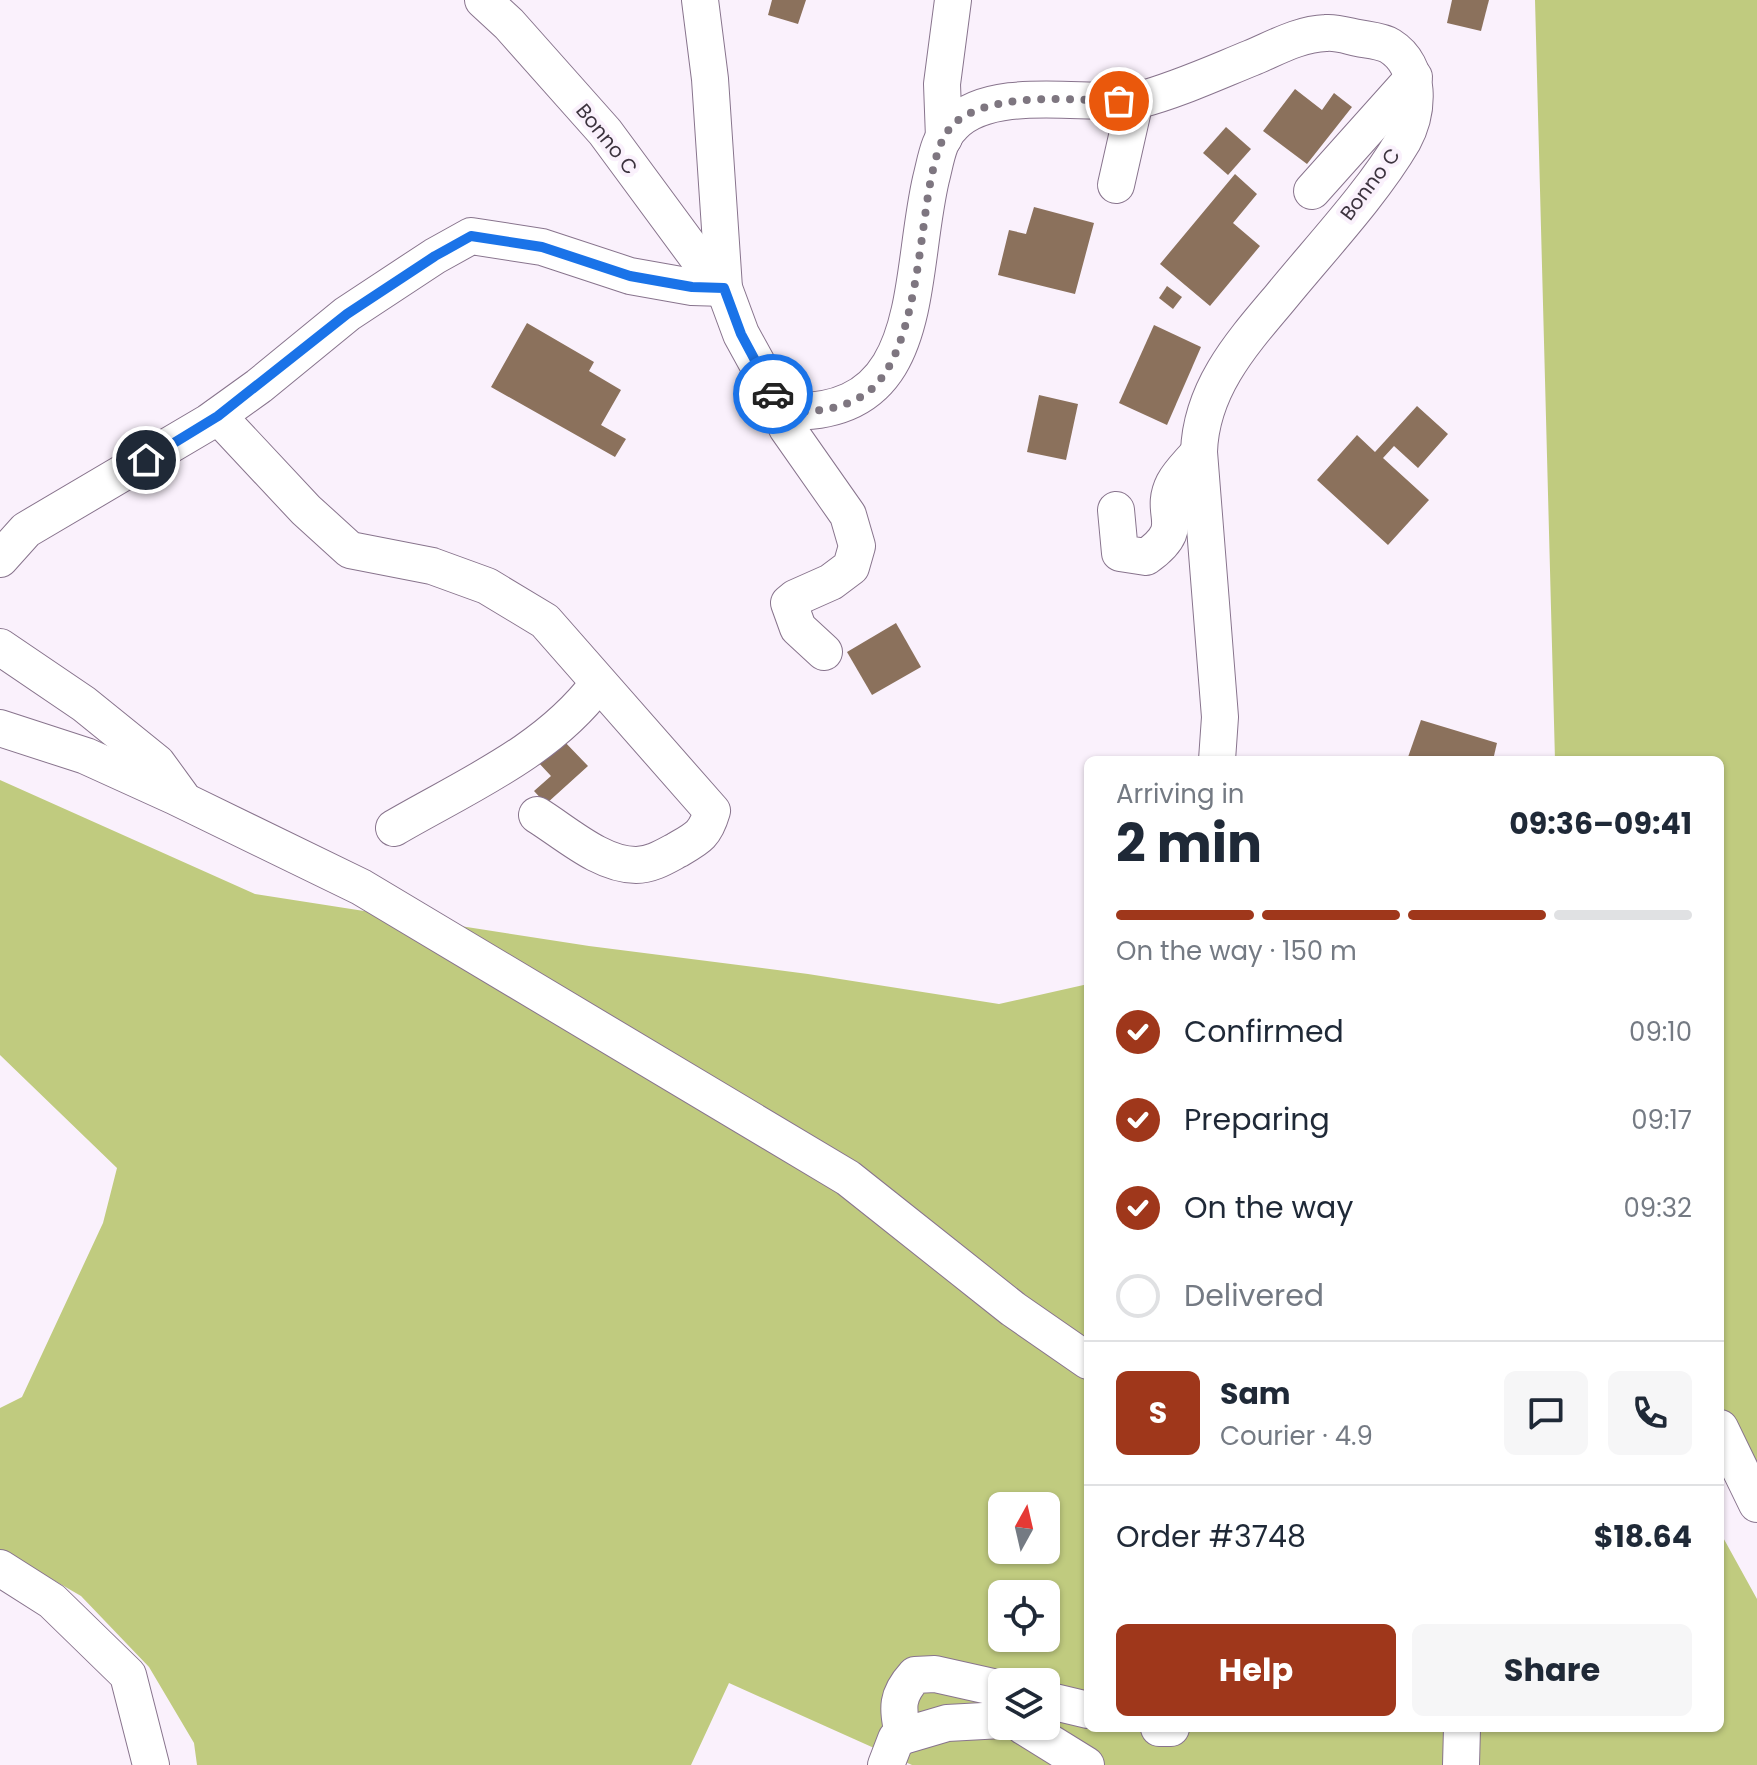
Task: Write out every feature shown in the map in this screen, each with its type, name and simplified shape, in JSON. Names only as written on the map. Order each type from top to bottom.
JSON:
[{"type":"street","name":"Bonno C","points":[[483,0],[509,24],[605,132],[722,288]]},
{"type":"street","points":[[700,0],[710,79],[724,260],[722,288],[787,428],[848,515],[857,546],[851,567],[831,582],[789,603],[798,628],[824,652]]},
{"type":"street","points":[[944,138],[942,84],[953,0]]},
{"type":"street","points":[[780,411],[828,409],[853,401],[880,381],[892,364],[907,321],[939,146],[951,126],[962,117],[1001,102],[1135,101],[1176,88],[1298,37],[1328,32],[1388,44],[1401,55],[1414,77],[1312,191]]},
{"type":"street","name":"Bonno C","points":[[1217,756],[1220,717],[1199,452],[1200,431],[1217,379],[1240,346],[1360,200],[1404,140],[1415,108],[1414,77]]},
{"type":"street","points":[[1116,185],[1135,101]]},
{"type":"street","points":[[0,559],[26,530],[218,416],[347,314],[471,236],[542,247],[630,276],[692,287],[722,288]]},
{"type":"street","points":[[218,416],[306,510],[350,550],[432,566],[487,586],[545,621],[712,811],[707,829],[689,843],[660,860],[635,865],[604,857],[537,815]]},
{"type":"street","points":[[1116,510],[1120,553],[1146,557],[1162,546],[1172,529],[1169,502],[1174,483],[1199,452]]},
{"type":"street","points":[[0,647],[84,704],[157,763],[184,801]]},
{"type":"street","points":[[394,828],[545,740],[583,705],[598,684]]},
{"type":"street","points":[[0,728],[86,756],[361,887],[848,1178],[1013,1309],[1084,1358]]},
{"type":"street","points":[[1724,1436],[1757,1504]]},
{"type":"street","points":[[0,1568],[52,1601],[128,1675],[151,1765]]},
{"type":"street","points":[[894,1750],[897,1705],[906,1685],[915,1675],[935,1674],[988,1686]]},
{"type":"street","points":[[1060,1703],[1084,1709]]},
{"type":"street","points":[[894,1750],[947,1723],[988,1721]]},
{"type":"street","points":[[1461,1765],[1462,1732]]},
{"type":"street","points":[[1046,1740],[1086,1765]]},
{"type":"green space","points":[[1535,0],[1757,0],[1757,1487],[1724,1421],[1724,756],[1555,756]]},
{"type":"green space","points":[[0,780],[255,894],[589,946],[808,974],[999,1004],[1084,985],[1084,1732],[1724,1732],[1724,1539],[1757,1599],[1757,1765],[912,1765],[729,1683],[691,1765],[197,1765],[194,1743],[149,1667],[81,1596],[0,1549],[0,1408],[22,1397],[103,1223],[117,1168],[0,1055]]},
{"type":"building","points":[[772,0],[806,0],[798,24],[768,15]]},
{"type":"building","points":[[1452,0],[1489,0],[1481,31],[1447,23]]},
{"type":"building","points":[[1295,89],[1322,110],[1334,93],[1352,107],[1307,164],[1263,131]]},
{"type":"building","points":[[1226,127],[1251,149],[1228,175],[1203,153]]},
{"type":"building","points":[[1235,174],[1257,194],[1233,223],[1260,246],[1210,306],[1160,264]]},
{"type":"building","points":[[1034,207],[1094,223],[1075,294],[998,275],[1009,230],[1026,234]]},
{"type":"building","points":[[1167,286],[1182,297],[1173,309],[1159,298]]},
{"type":"building","points":[[527,323],[594,362],[589,371],[621,390],[601,425],[626,439],[615,457],[491,387]]},
{"type":"building","points":[[1154,325],[1201,347],[1167,425],[1119,403]]},
{"type":"building","points":[[1039,395],[1078,404],[1066,460],[1027,452]]},
{"type":"building","points":[[1417,406],[1448,434],[1418,468],[1394,446],[1383,458],[1429,500],[1388,545],[1317,480],[1357,435],[1375,452]]},
{"type":"building","points":[[896,623],[921,667],[872,695],[847,652]]},
{"type":"building","points":[[1421,720],[1497,743],[1494,756],[1408,756]]},
{"type":"building","points":[[562,739],[588,766],[546,804],[534,791],[551,776],[537,761]]},
{"type":"way so far","points":[[773,394],[780,411],[829,409],[867,393],[892,364],[907,321],[939,146],[951,126],[962,117],[1001,102],[1119,101]]},
{"type":"route","points":[[146,460],[218,416],[347,314],[471,236],[542,247],[630,276],[692,287],[724,288],[741,334],[773,394]]}]
